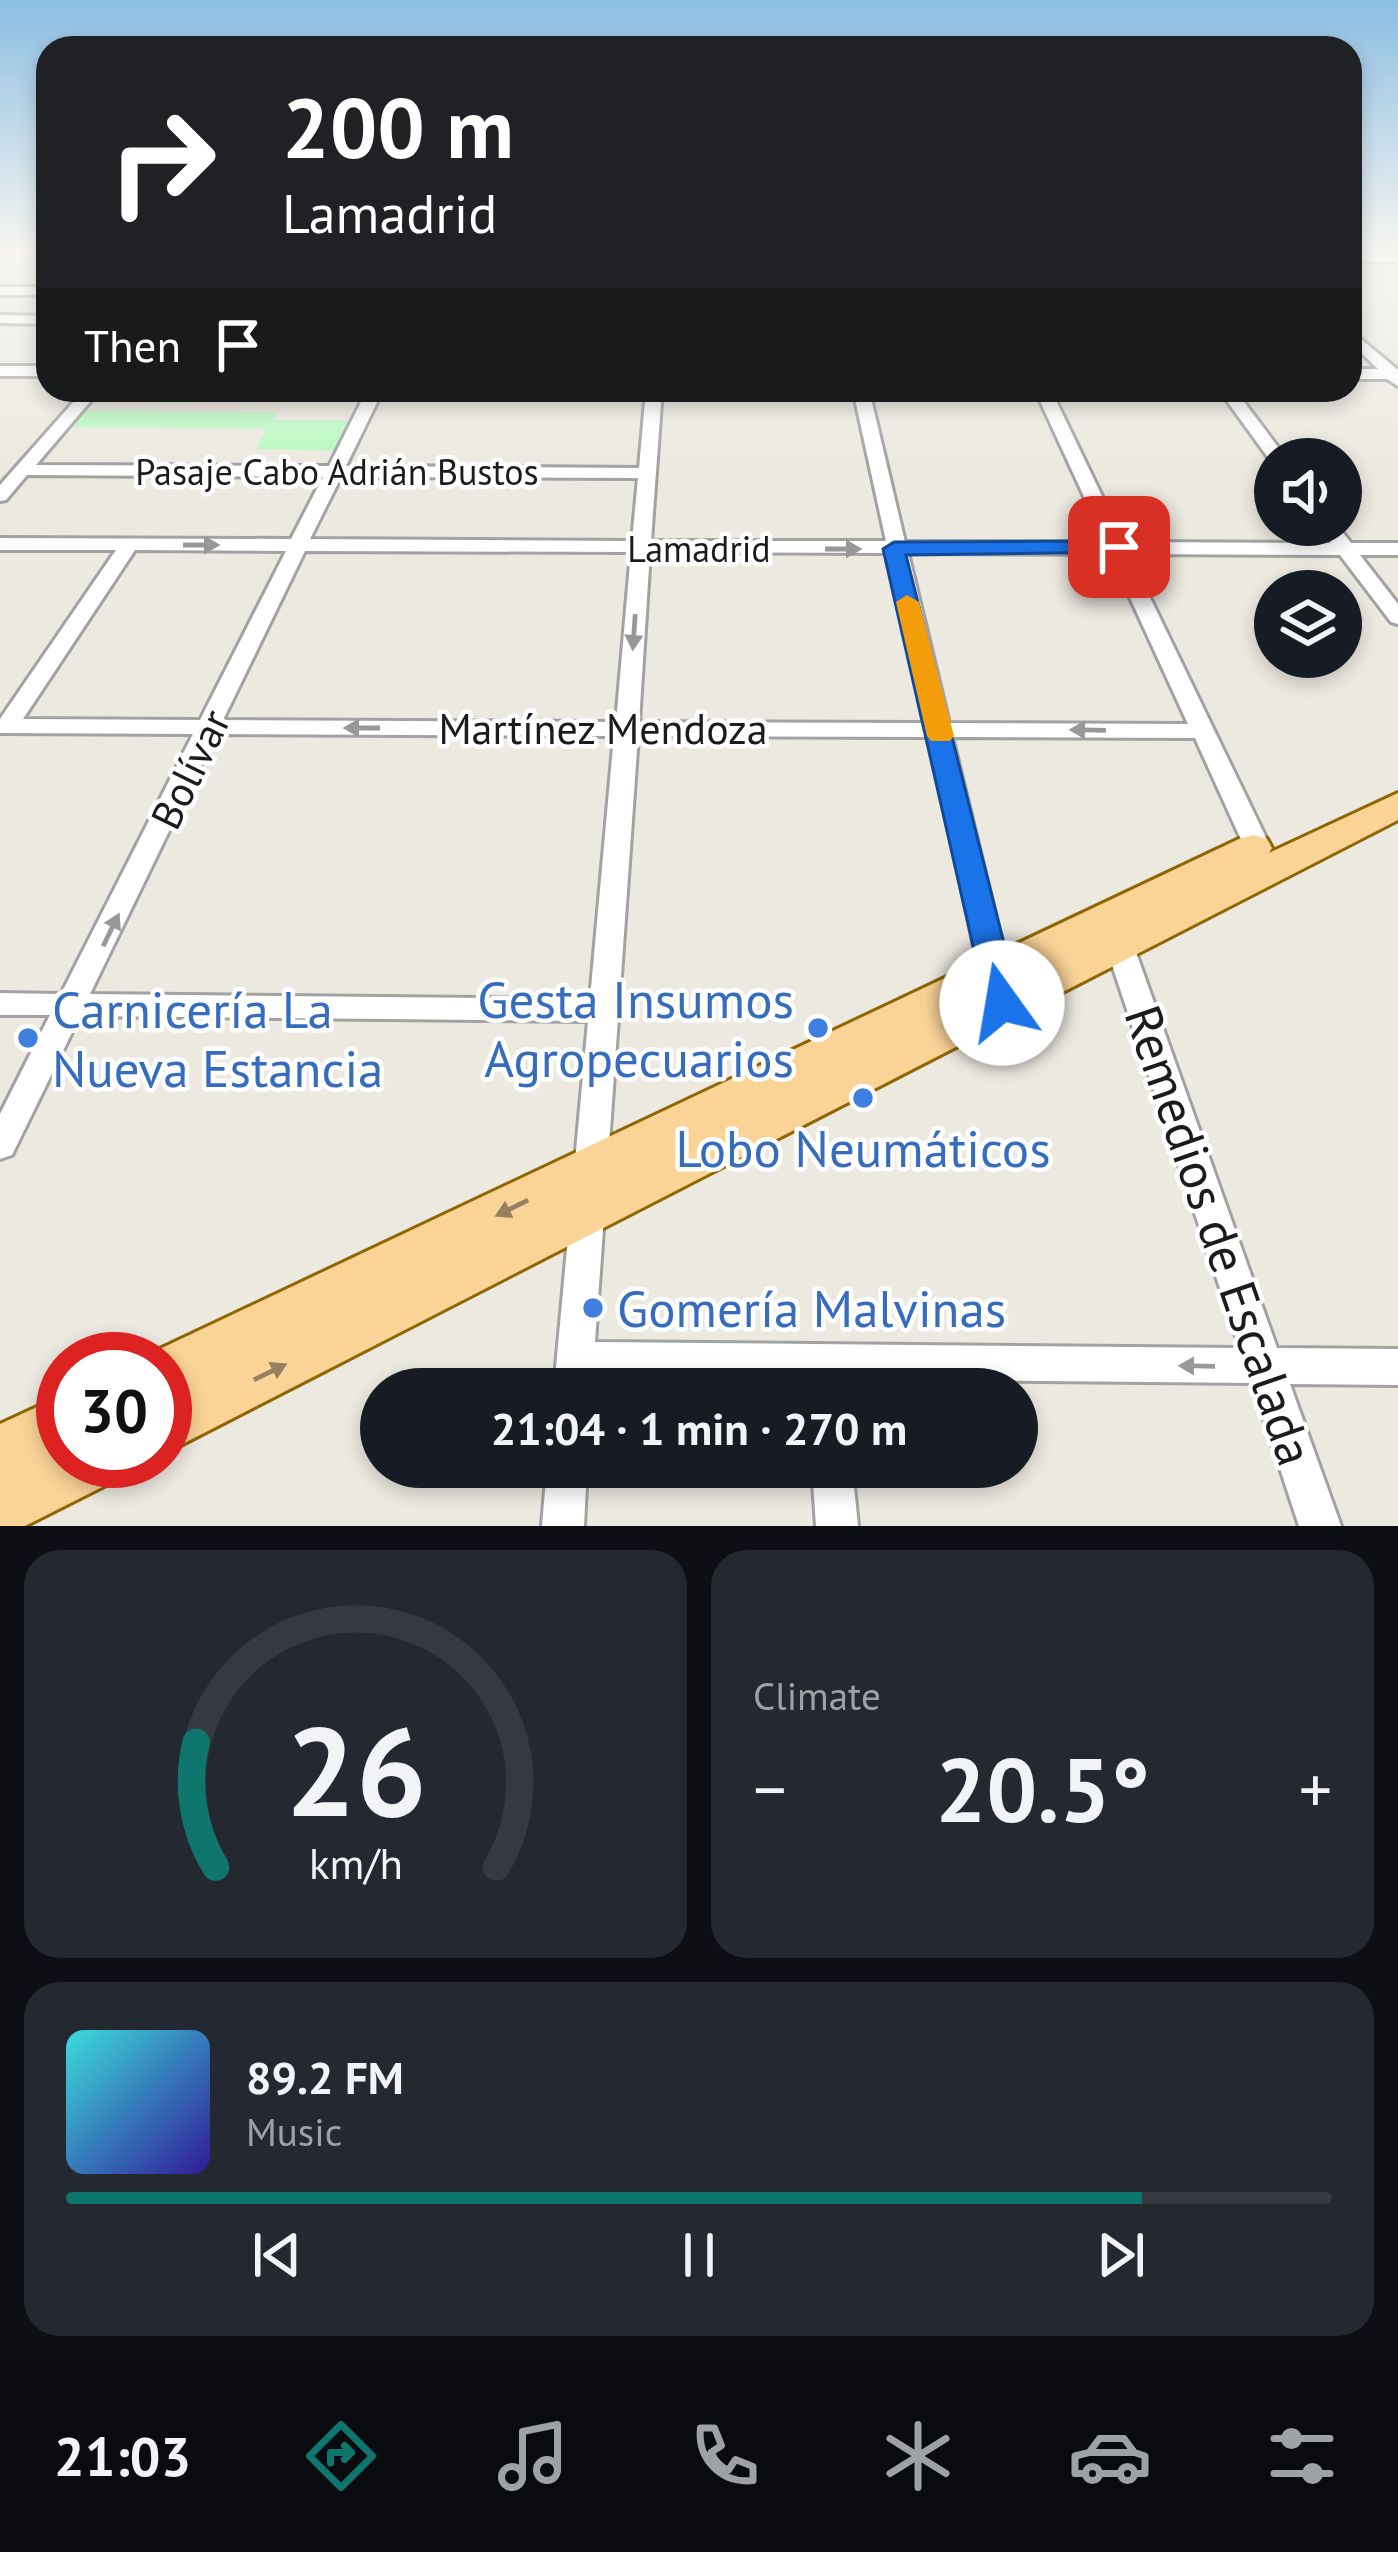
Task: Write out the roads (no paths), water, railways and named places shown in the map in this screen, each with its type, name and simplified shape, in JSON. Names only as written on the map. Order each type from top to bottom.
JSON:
[{"type":"main road","points":[[192,1409],[588,1192],[999,989],[1257,846],[1398,777]]},
{"type":"main road","points":[[999,989],[1119,944],[1398,805]]},
{"type":"main road","points":[[192,1363],[588,1192]]},
{"type":"main road","points":[[0,1455],[36,1437]]},
{"type":"main road","points":[[0,1506],[36,1488]]},
{"type":"street","points":[[1362,345],[1396,376]]},
{"type":"street","points":[[0,370],[36,371]]},
{"type":"street","points":[[1362,375],[1396,376]]},
{"type":"street","points":[[0,496],[82,402]]},
{"type":"street","name":"Bolívar","points":[[0,1146],[212,727],[369,402]]},
{"type":"street","points":[[574,1368],[652,402]]},
{"type":"street","points":[[863,402],[999,989]]},
{"type":"street","points":[[1049,402],[1257,846]]},
{"type":"street","points":[[1236,402],[1262,438]]},
{"type":"street","name":"Pasaje Cabo Adrián Bustos","points":[[25,470],[648,472]]},
{"type":"street","name":"Lamadrid","points":[[0,544],[1398,549]]},
{"type":"street","points":[[3,726],[129,544]]},
{"type":"street","points":[[1344,548],[1398,618]]},
{"type":"street","name":"Martínez Mendoza","points":[[3,726],[1205,731]]},
{"type":"street","name":"Remedios de Escalada","points":[[1119,944],[1320,1526]]},
{"type":"street","points":[[0,1004],[601,1010]]},
{"type":"street","points":[[1038,1371],[1398,1367]]},
{"type":"street","points":[[562,1526],[565,1488]]},
{"type":"street","points":[[834,1488],[837,1526]]},
{"type":"place","name":"Gesta Insumos Agropecuarios","points":[[818,1028]]},
{"type":"place","name":"Carnicería La Nueva Estancia","points":[[28,1038]]},
{"type":"place","name":"Lobo Neumáticos","points":[[863,1098]]},
{"type":"place","name":"Gomería Malvinas","points":[[593,1308]]}]
